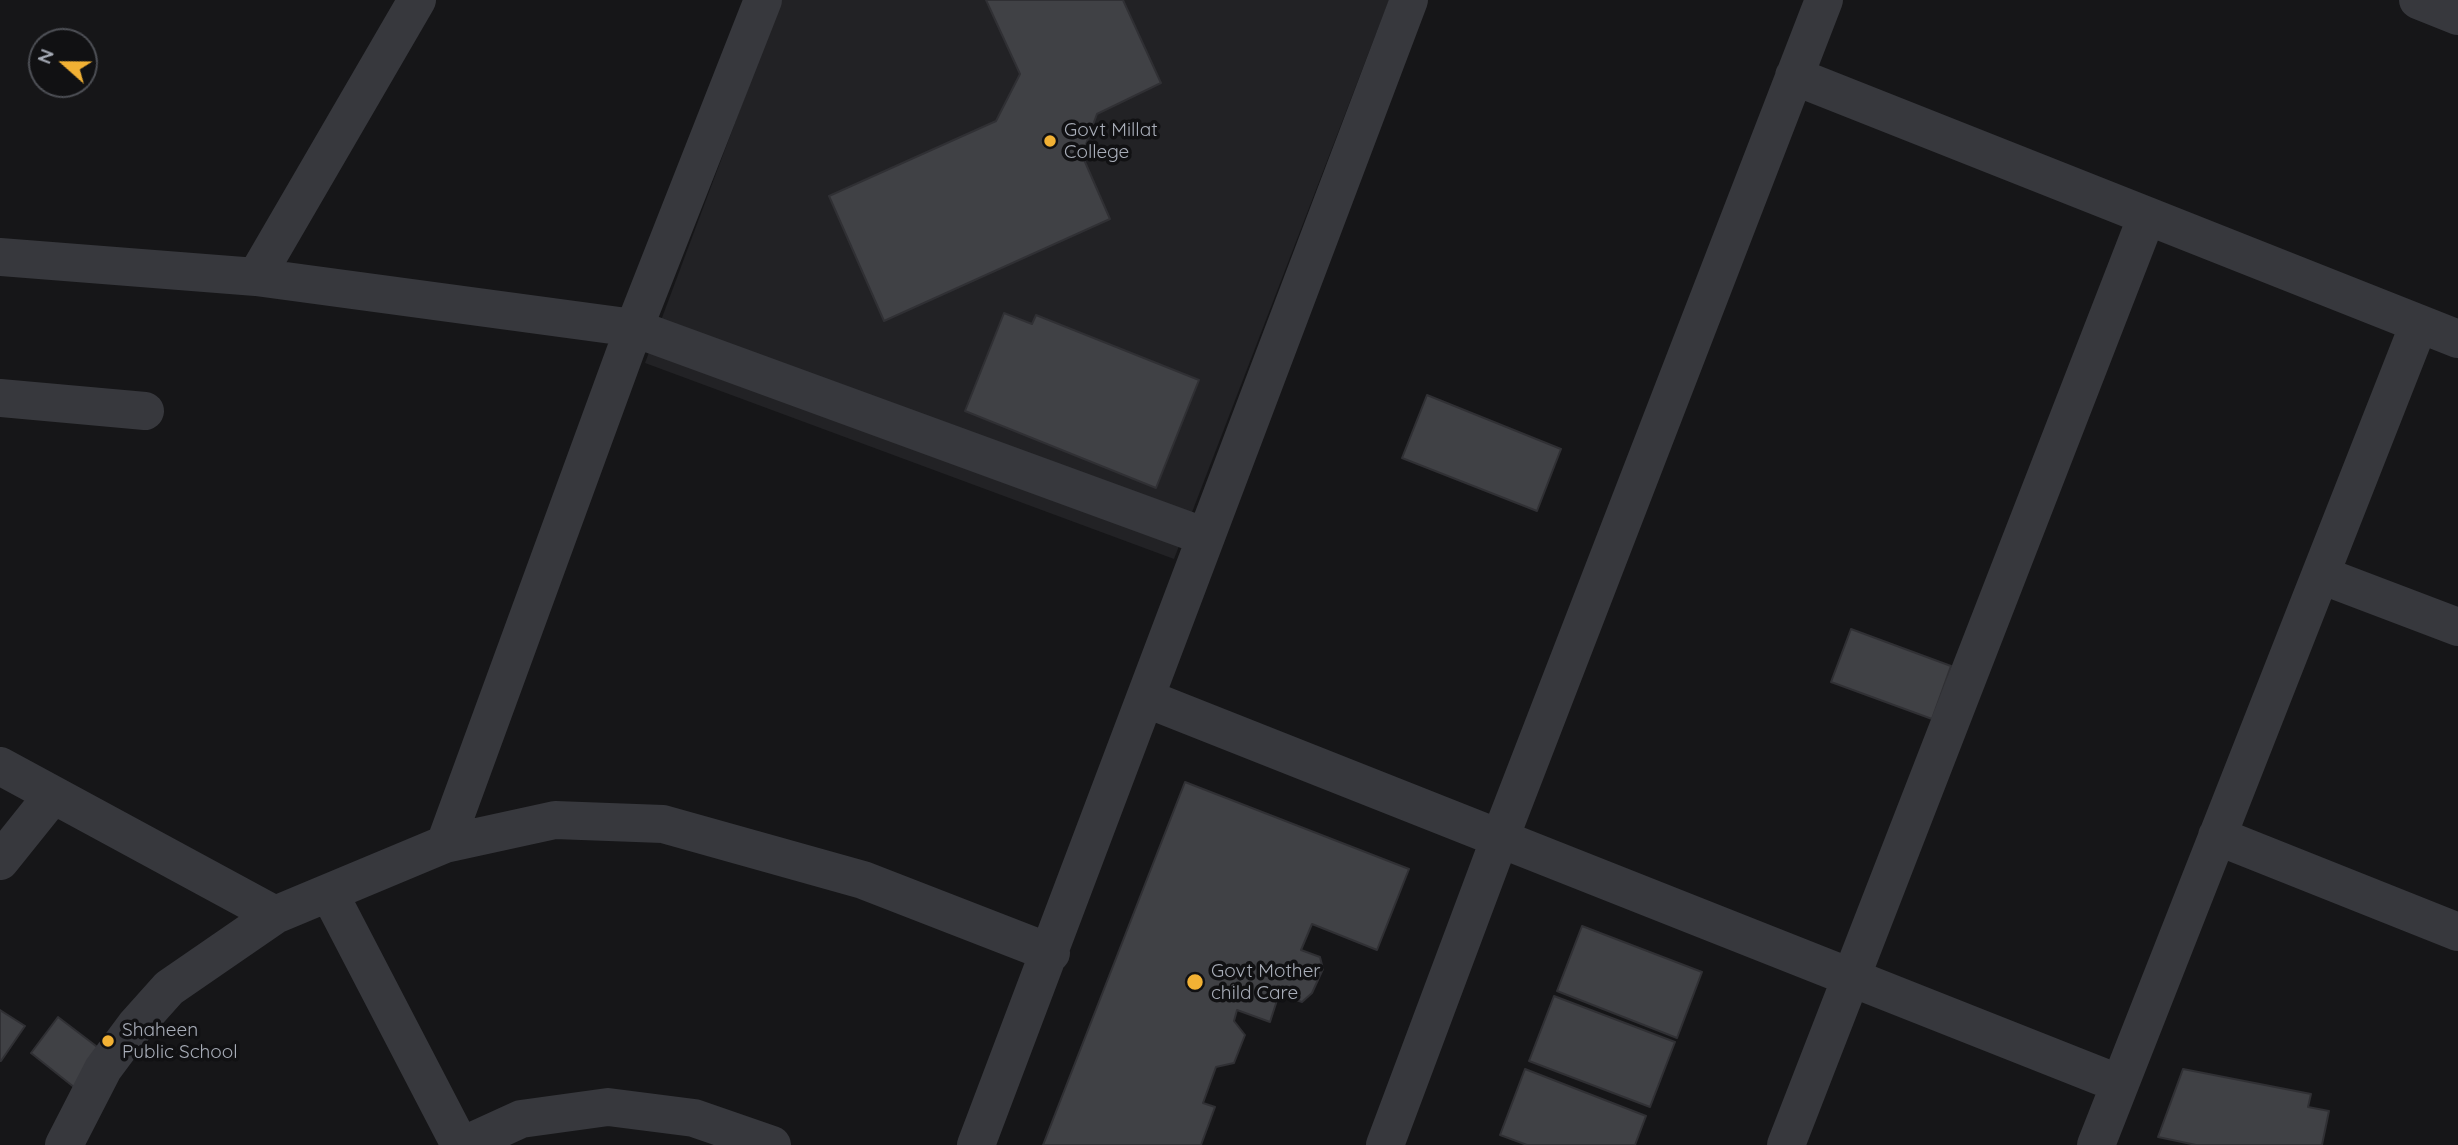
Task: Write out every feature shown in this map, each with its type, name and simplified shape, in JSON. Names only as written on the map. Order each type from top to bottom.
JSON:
[{"type":"street","points":[[256,277],[416,0]]},
{"type":"street","points":[[445,844],[634,328],[763,0]]},
{"type":"street","points":[[976,1145],[1051,953],[1409,0]]},
{"type":"street","points":[[1385,1145],[1500,838],[1824,0]]},
{"type":"street","points":[[2418,0],[2458,16]]},
{"type":"street","points":[[1794,76],[2458,340]]},
{"type":"street","points":[[1786,1145],[2147,216]]},
{"type":"street","points":[[0,257],[256,277],[634,328],[1206,537]]},
{"type":"street","points":[[2096,1145],[2419,324]]},
{"type":"street","points":[[0,398],[145,411]]},
{"type":"street","points":[[2321,575],[2458,627]]},
{"type":"street","points":[[1145,698],[2120,1084]]},
{"type":"street","points":[[0,766],[275,915]]},
{"type":"street","points":[[0,861],[53,794]]},
{"type":"street","points":[[64,1145],[103,1069],[135,1026],[169,988],[275,915],[445,844],[555,820],[663,824],[863,880],[1051,953]]},
{"type":"street","points":[[2217,836],[2458,932]]},
{"type":"street","points":[[329,893],[462,1145],[521,1119],[608,1107],[694,1118],[772,1145]]},
{"type":"shaded area","points":[[781,0],[1389,0],[1174,559],[645,363]]},
{"type":"building","points":[[986,0],[1123,0],[1161,83],[1097,114],[1082,155],[1110,219],[884,321],[829,196],[996,121],[1020,74]]},
{"type":"building","points":[[1004,313],[1032,324],[1036,315],[1199,380],[1156,488],[965,411]]},
{"type":"building","points":[[1427,395],[1561,449],[1537,511],[1402,458]]},
{"type":"building","points":[[1851,629],[1951,666],[1932,719],[1831,682]]},
{"type":"building","points":[[1185,782],[1409,869],[1377,950],[1312,924],[1301,950],[1320,957],[1323,969],[1312,993],[1302,1002],[1279,994],[1270,1022],[1237,1010],[1234,1021],[1245,1035],[1234,1063],[1216,1067],[1203,1103],[1215,1107],[1201,1145],[1043,1145]]},
{"type":"building","points":[[1582,926],[1702,972],[1677,1038],[1557,991]]},
{"type":"building","points":[[1554,996],[1675,1042],[1650,1107],[1529,1061]]},
{"type":"building","points":[[0,1010],[25,1026],[1,1061],[0,1061]]},
{"type":"building","points":[[58,1017],[117,1062],[89,1099],[31,1053]]},
{"type":"building","points":[[1525,1069],[1646,1116],[1635,1145],[1527,1145],[1500,1135]]},
{"type":"building","points":[[2183,1069],[2311,1094],[2308,1107],[2329,1111],[2322,1145],[2196,1145],[2158,1137]]},
{"type":"place","name":"Govt Millat College","points":[[1050,141]]},
{"type":"place","name":"Govt Mother child Care","points":[[1195,982]]},
{"type":"place","name":"Shaheen Public School","points":[[108,1041]]}]
